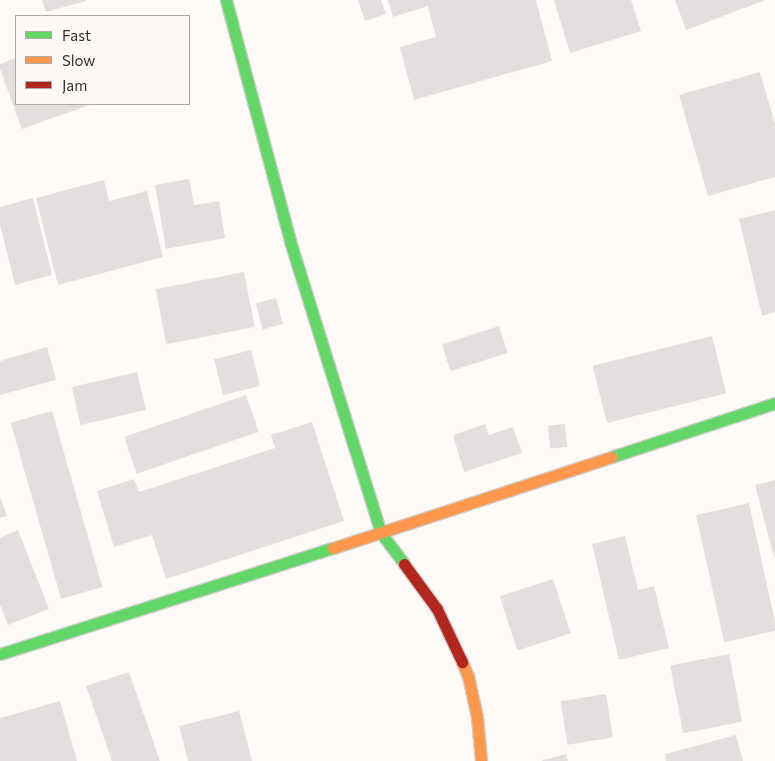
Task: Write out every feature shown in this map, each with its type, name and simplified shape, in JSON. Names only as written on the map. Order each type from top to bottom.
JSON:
[{"type":"street","points":[[226,0],[290,241],[381,533],[437,609],[468,676],[477,717],[481,761]]},
{"type":"street","points":[[0,654],[381,533],[775,403]]},
{"type":"building","points":[[42,0],[86,0],[86,1],[46,12]]},
{"type":"building","points":[[358,0],[381,0],[386,14],[365,21]]},
{"type":"building","points":[[388,0],[536,0],[552,61],[414,100],[400,47],[436,37],[428,6],[393,17]]},
{"type":"building","points":[[554,0],[631,0],[641,31],[570,53]]},
{"type":"building","points":[[675,0],[765,0],[686,30]]},
{"type":"building","points":[[15,58],[15,105],[89,105],[22,129],[0,69],[0,64]]},
{"type":"building","points":[[760,72],[775,124],[775,177],[708,196],[679,95]]},
{"type":"building","points":[[189,179],[194,205],[219,201],[225,238],[166,249],[155,185]]},
{"type":"building","points":[[104,180],[109,201],[147,191],[163,257],[58,285],[36,198]]},
{"type":"building","points":[[33,198],[52,275],[15,285],[0,225],[0,207]]},
{"type":"building","points":[[775,210],[775,312],[762,316],[739,219]]},
{"type":"building","points":[[244,272],[255,327],[166,344],[156,289]]},
{"type":"building","points":[[276,298],[283,324],[263,330],[256,303]]},
{"type":"building","points":[[499,326],[508,353],[451,371],[442,345]]},
{"type":"building","points":[[712,336],[726,393],[607,423],[593,366]]},
{"type":"building","points":[[47,347],[56,380],[0,395],[0,361]]},
{"type":"building","points":[[251,350],[260,386],[223,395],[214,359]]},
{"type":"building","points":[[137,372],[146,410],[80,425],[72,387]]},
{"type":"building","points":[[246,395],[259,432],[137,474],[124,437]]},
{"type":"building","points":[[52,411],[102,587],[61,599],[11,423]]},
{"type":"building","points":[[312,422],[344,521],[166,579],[152,535],[114,547],[97,491],[134,479],[139,492],[275,448],[271,435]]},
{"type":"building","points":[[485,424],[489,435],[513,427],[522,453],[464,472],[453,435]]},
{"type":"building","points":[[565,424],[567,447],[550,448],[548,425]]},
{"type":"building","points":[[775,480],[775,557],[774,557],[755,485]]},
{"type":"building","points":[[0,496],[7,516],[0,518]]},
{"type":"building","points":[[749,503],[775,622],[775,631],[724,642],[696,515]]},
{"type":"building","points":[[18,530],[49,609],[8,625],[0,605],[0,538]]},
{"type":"building","points":[[625,536],[638,590],[654,586],[669,648],[619,660],[592,544]]},
{"type":"building","points":[[553,579],[571,633],[517,651],[500,596]]},
{"type":"building","points":[[729,654],[742,722],[683,733],[670,665]]},
{"type":"building","points":[[129,672],[160,761],[112,761],[86,686]]},
{"type":"building","points":[[606,694],[613,737],[567,745],[561,701]]},
{"type":"building","points":[[60,701],[77,761],[0,761],[0,718]]},
{"type":"building","points":[[239,711],[252,761],[188,761],[179,726]]},
{"type":"building","points":[[736,735],[743,761],[666,761],[665,754]]},
{"type":"building","points":[[566,754],[568,761],[542,761],[542,760]]},
{"type":"traffic: fast","points":[[226,0],[290,241],[381,533],[404,564]]},
{"type":"traffic: fast","points":[[611,457],[775,403]]},
{"type":"traffic: fast","points":[[0,654],[333,548]]},
{"type":"traffic: slow","points":[[333,548],[611,457]]},
{"type":"traffic: slow","points":[[462,662],[468,676],[477,717],[481,761]]},
{"type":"traffic: jam","points":[[404,564],[437,609],[462,662]]}]
